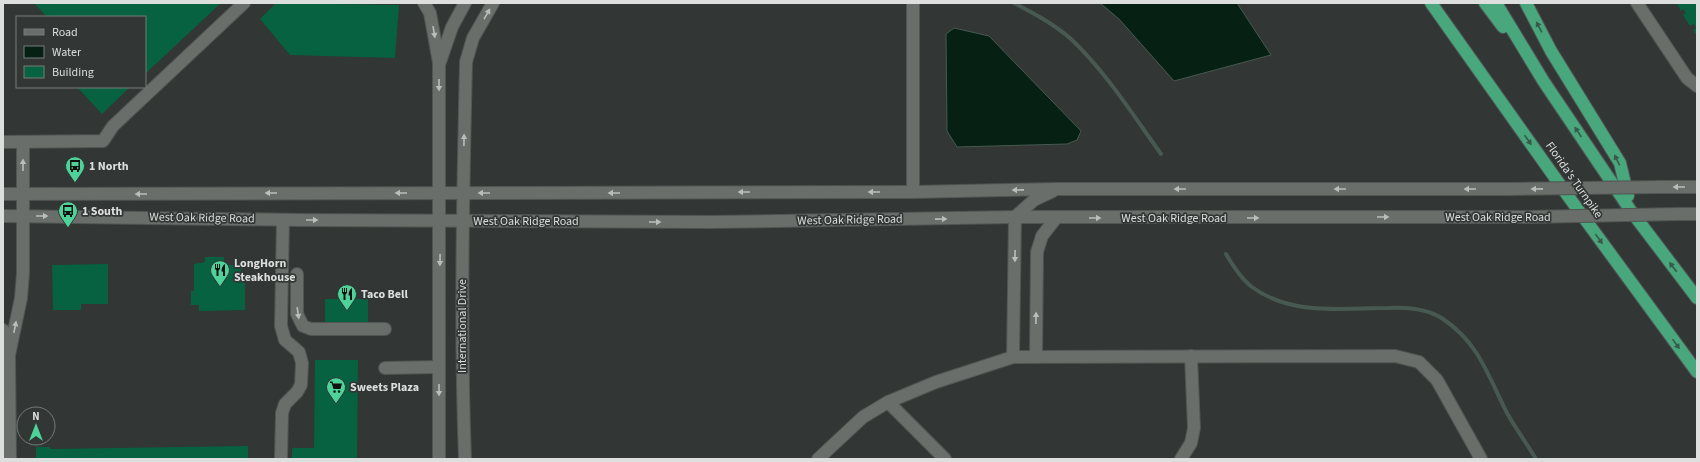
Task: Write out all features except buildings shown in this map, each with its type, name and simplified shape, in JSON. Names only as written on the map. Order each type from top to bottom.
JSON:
[{"type":"highway","name":"Florida's Turnpike","points":[[1431,3],[1590,228],[1697,372]]},
{"type":"highway","points":[[1440,3],[1506,108]]},
{"type":"highway","points":[[1485,3],[1544,82]]},
{"type":"highway","points":[[1496,3],[1544,82],[1631,211],[1697,298]]},
{"type":"highway","points":[[1526,3],[1552,51],[1620,162],[1631,211]]},
{"type":"street","points":[[3,142],[103,141],[113,126],[244,3]]},
{"type":"street","points":[[424,3],[430,13],[439,63]]},
{"type":"street","points":[[439,63],[452,27],[465,3]]},
{"type":"street","name":"International Drive","points":[[465,459],[462,370],[462,221],[466,62],[474,38],[493,3]]},
{"type":"street","points":[[913,3],[913,192]]},
{"type":"street","points":[[1637,3],[1687,78],[1697,86]]},
{"type":"street","name":"International Drive","points":[[439,63],[439,459]]},
{"type":"street","points":[[10,459],[9,356],[22,285],[23,142]]},
{"type":"street","name":"West Oak Ridge Road","points":[[3,194],[913,192],[1057,189],[1509,189],[1697,187]]},
{"type":"street","points":[[1013,357],[1015,217],[1034,200],[1057,189]]},
{"type":"street","name":"West Oak Ridge Road","points":[[3,216],[283,220],[711,222],[1015,217],[1528,217],[1697,214]]},
{"type":"street","points":[[1036,356],[1037,252],[1042,236],[1056,218]]},
{"type":"street","points":[[281,459],[282,412],[285,404],[297,392],[301,384],[302,363],[299,352],[285,340],[281,326],[283,220]]},
{"type":"street","points":[[297,274],[298,314],[303,326],[311,329],[385,329]]},
{"type":"street","points":[[3,330],[9,356]]},
{"type":"street","points":[[1181,459],[1191,443],[1194,428],[1191,356]]},
{"type":"street","points":[[818,459],[863,417],[888,402],[936,382],[1013,357],[1395,356],[1419,362],[1437,380],[1481,459]]},
{"type":"street","points":[[385,368],[439,367]]},
{"type":"street","points":[[888,402],[945,459]]},
{"type":"water","points":[[1100,3],[1237,3],[1271,55],[1174,81],[1119,19]]},
{"type":"water","points":[[954,28],[989,36],[1081,131],[1077,140],[1067,144],[957,147],[947,131],[946,34]]},
{"type":"waterway","points":[[1014,3],[1058,28],[1084,52],[1119,94],[1161,154]]},
{"type":"waterway","points":[[1226,254],[1248,284],[1267,296],[1283,303],[1335,309],[1410,308],[1424,310],[1437,315],[1455,328],[1474,350],[1488,373],[1507,413],[1536,459]]},
{"type":"place","name":"1 North","points":[[75,183]]},
{"type":"place","name":"1 South","points":[[68,228]]},
{"type":"place","name":"LongHorn Steakhouse","points":[[220,287]]},
{"type":"place","name":"Taco Bell","points":[[347,311]]},
{"type":"place","name":"Sweets Plaza","points":[[336,404]]}]
